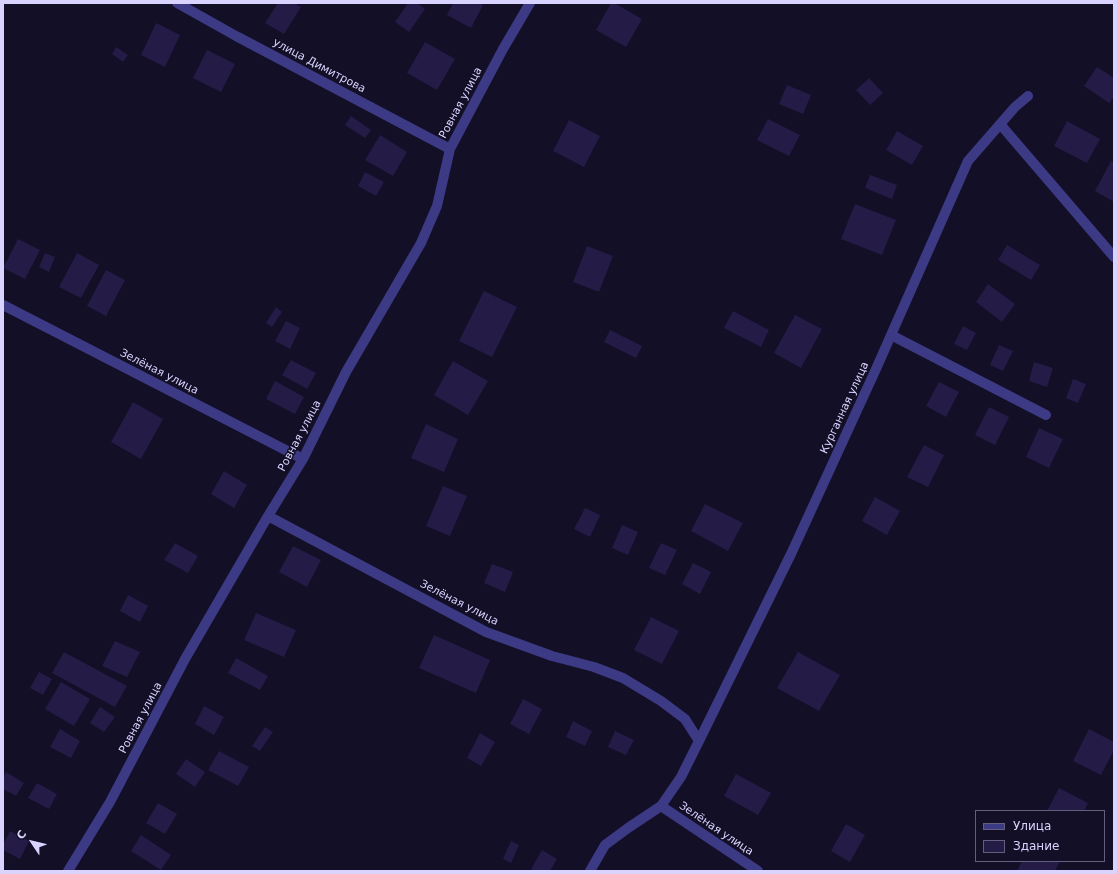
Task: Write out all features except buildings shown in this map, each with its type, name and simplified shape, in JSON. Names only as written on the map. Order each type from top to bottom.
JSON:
[{"type":"street","name":"улица Димитрова","points":[[177,3],[236,36],[450,149]]},
{"type":"street","name":"Ровная улица","points":[[68,871],[110,802],[186,659],[268,516],[303,459],[346,372],[421,243],[437,206],[450,149],[530,3]]},
{"type":"street","name":"Курганная улица","points":[[661,806],[681,777],[700,741],[791,554],[891,335],[968,161],[1015,107],[1028,96]]},
{"type":"street","points":[[1000,124],[1114,257]]},
{"type":"street","name":"Зелёная улица","points":[[3,305],[303,459]]},
{"type":"street","points":[[891,335],[1046,415]]},
{"type":"street","name":"Зелёная улица","points":[[268,516],[486,632],[552,656],[594,667],[623,678],[661,701],[685,720],[700,741]]},
{"type":"street","points":[[590,871],[605,845],[661,806]]},
{"type":"street","name":"Зелёная улица","points":[[661,806],[758,871]]}]
